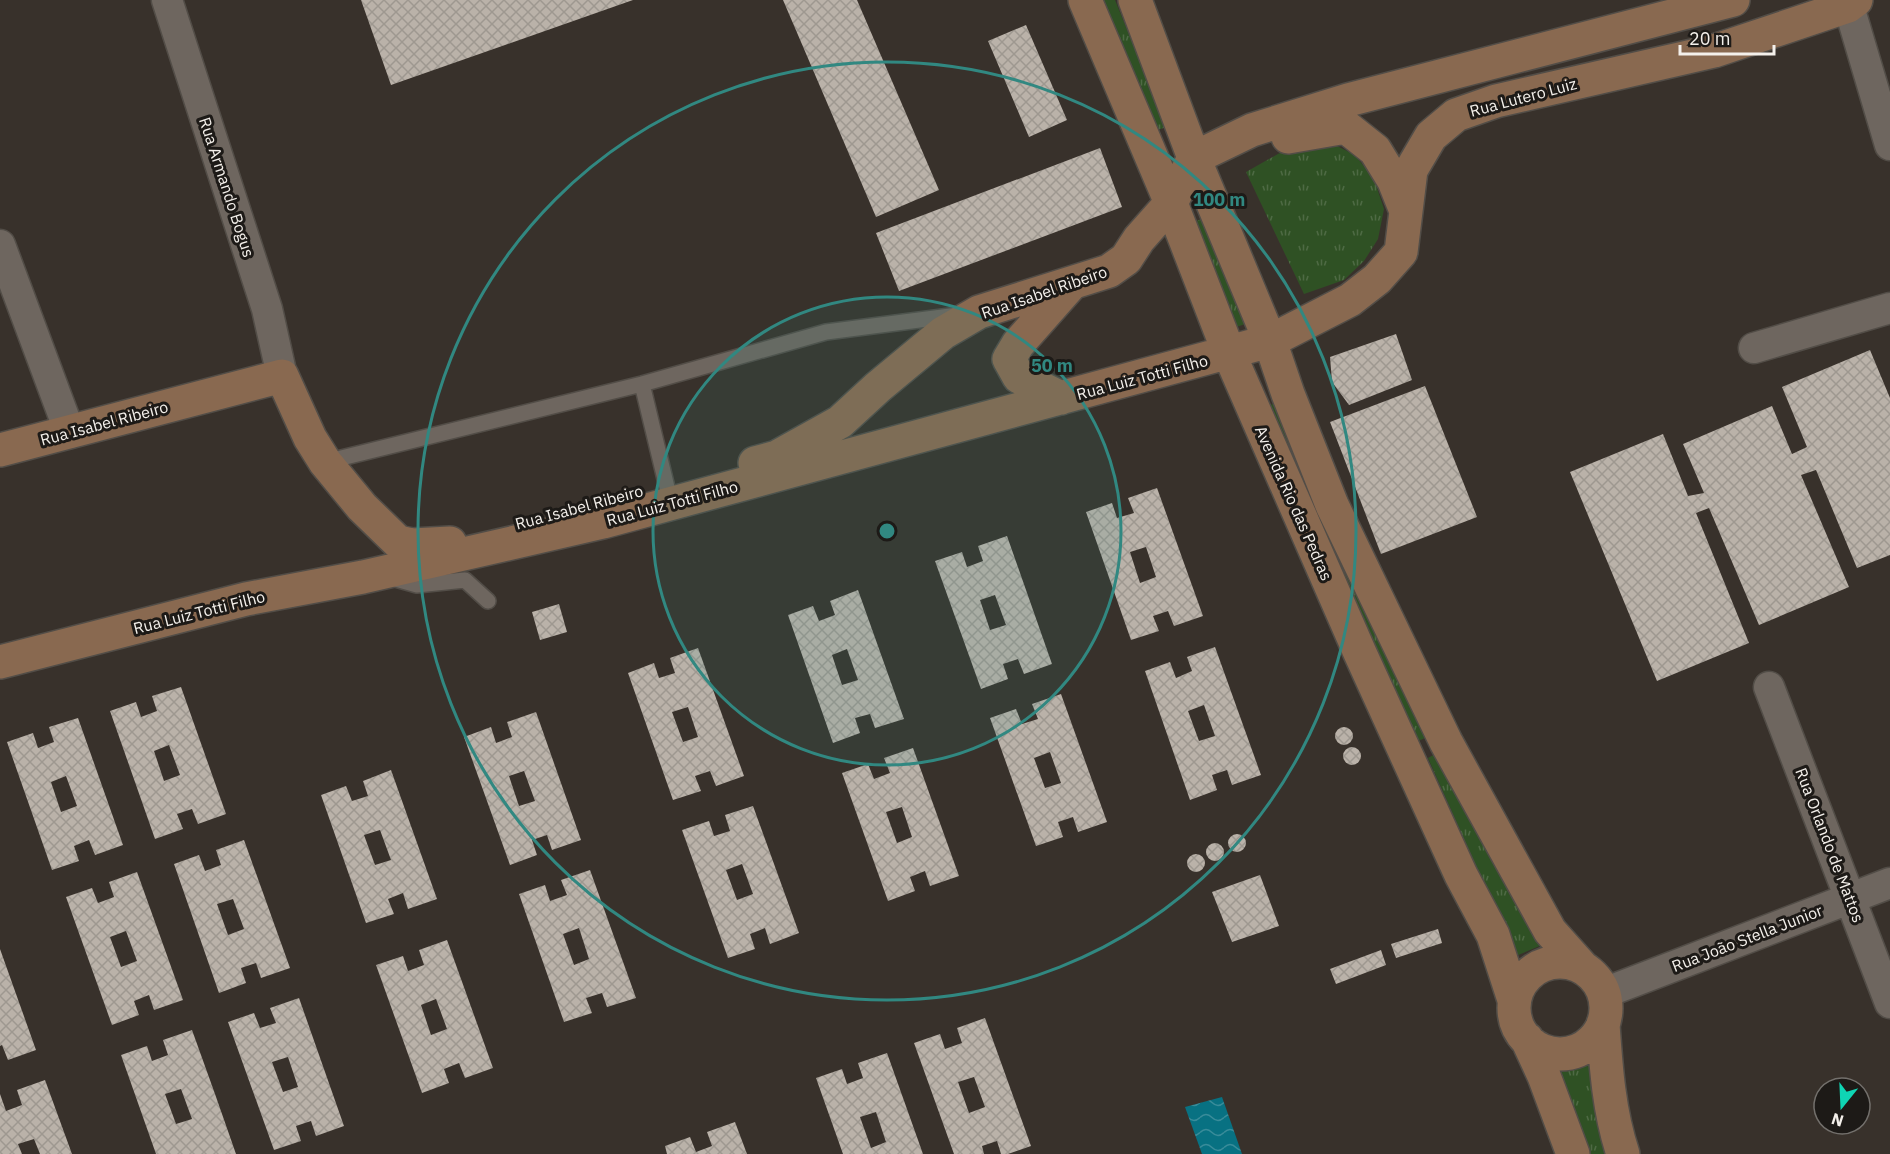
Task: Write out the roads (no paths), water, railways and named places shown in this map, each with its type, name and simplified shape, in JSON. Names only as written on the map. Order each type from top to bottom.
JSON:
[{"type":"street","name":"Rua Armando Bogus","points":[[167,0],[267,309],[282,376]]},
{"type":"street","name":"Avenida Rio das Pedras","points":[[1085,0],[1171,203],[1229,353],[1360,653],[1461,875],[1493,935],[1514,1000]]},
{"type":"street","name":"Avenida Rio das Pedras","points":[[1135,0],[1194,158],[1270,341],[1288,394],[1332,504],[1446,742],[1550,931],[1597,995]]},
{"type":"street","points":[[1171,203],[1194,158],[1252,130],[1348,100],[1733,0]]},
{"type":"street","points":[[1850,2],[1890,145]]},
{"type":"street","name":"Rua Lutero Luiz","points":[[1270,341],[1350,300],[1377,279],[1401,252],[1411,170],[1431,136],[1456,115],[1496,101],[1714,51],[1850,2]]},
{"type":"street","points":[[1252,130],[1286,138],[1346,127],[1375,150],[1394,181],[1407,212]]},
{"type":"street","name":"Rua Isabel Ribeiro","points":[[398,542],[412,545],[448,543],[633,492],[669,494],[711,476],[777,457],[840,422],[943,333],[979,312],[1110,271],[1126,258],[1139,239],[1171,203]]},
{"type":"street","points":[[0,245],[70,432]]},
{"type":"street","points":[[1061,398],[1019,377],[1010,359],[1017,344],[1072,283]]},
{"type":"street","points":[[1754,348],[1890,308]]},
{"type":"street","name":"Rua Luiz Totti Filho","points":[[0,662],[246,599],[370,575],[603,522],[669,494],[1061,398],[1270,341]]},
{"type":"street","name":"Rua Isabel Ribeiro","points":[[0,450],[282,376]]},
{"type":"street","points":[[282,376],[310,438],[326,462],[362,507],[398,542],[385,564],[370,575]]},
{"type":"street","name":"Rua Orlando de Mattos","points":[[1769,687],[1890,1003]]},
{"type":"street","name":"Rua João Stella Junior","points":[[1597,995],[1890,883]]},
{"type":"street","points":[[1573,1154],[1544,1076],[1517,1021],[1514,1000],[1527,976],[1538,967],[1553,962],[1569,963],[1597,995],[1615,1131],[1623,1154]]},
{"type":"street","points":[[1527,1039],[1538,1048],[1551,1053],[1567,1053],[1582,1048],[1595,1038],[1597,995]]},
{"type":"lane","points":[[326,462],[642,384],[826,332],[979,312]]},
{"type":"lane","points":[[642,384],[669,494]]},
{"type":"lane","points":[[370,575],[417,585],[465,580],[489,601]]},
{"type":"water","points":[[1222,1097],[1242,1154],[1202,1154],[1185,1107]]}]
